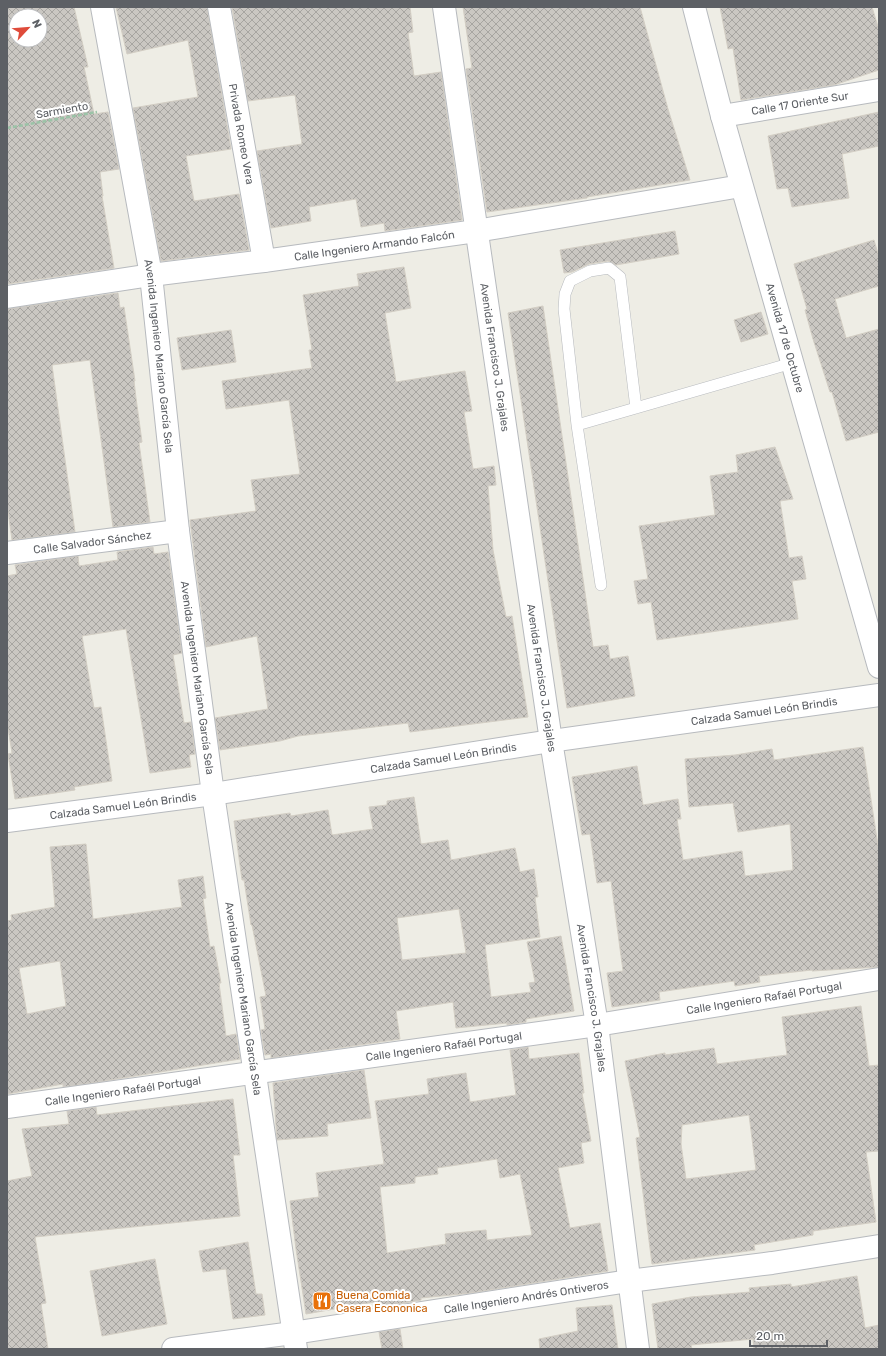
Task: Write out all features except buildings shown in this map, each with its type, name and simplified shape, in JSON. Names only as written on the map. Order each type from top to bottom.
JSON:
[{"type":"street","name":"Avenida Ingeniero Mariano García Sela","points":[[102,7],[151,275],[178,530],[213,794],[294,1341]]},
{"type":"street","name":"Privada Romeo Vera","points":[[219,7],[264,261]]},
{"type":"street","name":"Avenida Francisco J. Grajales","points":[[444,7],[551,741],[598,1025],[638,1349]]},
{"type":"street","name":"Avenida 17 de Octubre","points":[[694,7],[741,186],[879,667]]},
{"type":"street","name":"Calle 17 Oriente Sur","points":[[722,116],[879,90]]},
{"type":"street","name":"Calle Ingeniero Armando Falcón","points":[[7,297],[151,275],[264,261],[476,231],[741,186]]},
{"type":"street","name":"Calle Salvador Sánchez","points":[[7,553],[178,530]]},
{"type":"street","name":"Calzada Samuel León Brindis","points":[[7,821],[213,794],[551,741],[879,695]]},
{"type":"street","name":"Calle Ingeniero Rafaél Portugal","points":[[7,1107],[598,1025],[879,979]]},
{"type":"street","name":"Calle Ingeniero Andrés Ontiveros","points":[[173,1349],[294,1341],[629,1281],[772,1263],[879,1246]]},
{"type":"lane","points":[[601,585],[577,425],[564,309],[565,294],[570,282],[590,271],[609,268],[620,277],[636,408]]},
{"type":"lane","points":[[577,425],[792,363]]},
{"type":"path","name":"Sarmiento","points":[[7,128],[120,108]]},
{"type":"place","name":"Buena Comida Casera Econonica","points":[[322,1301]]}]
